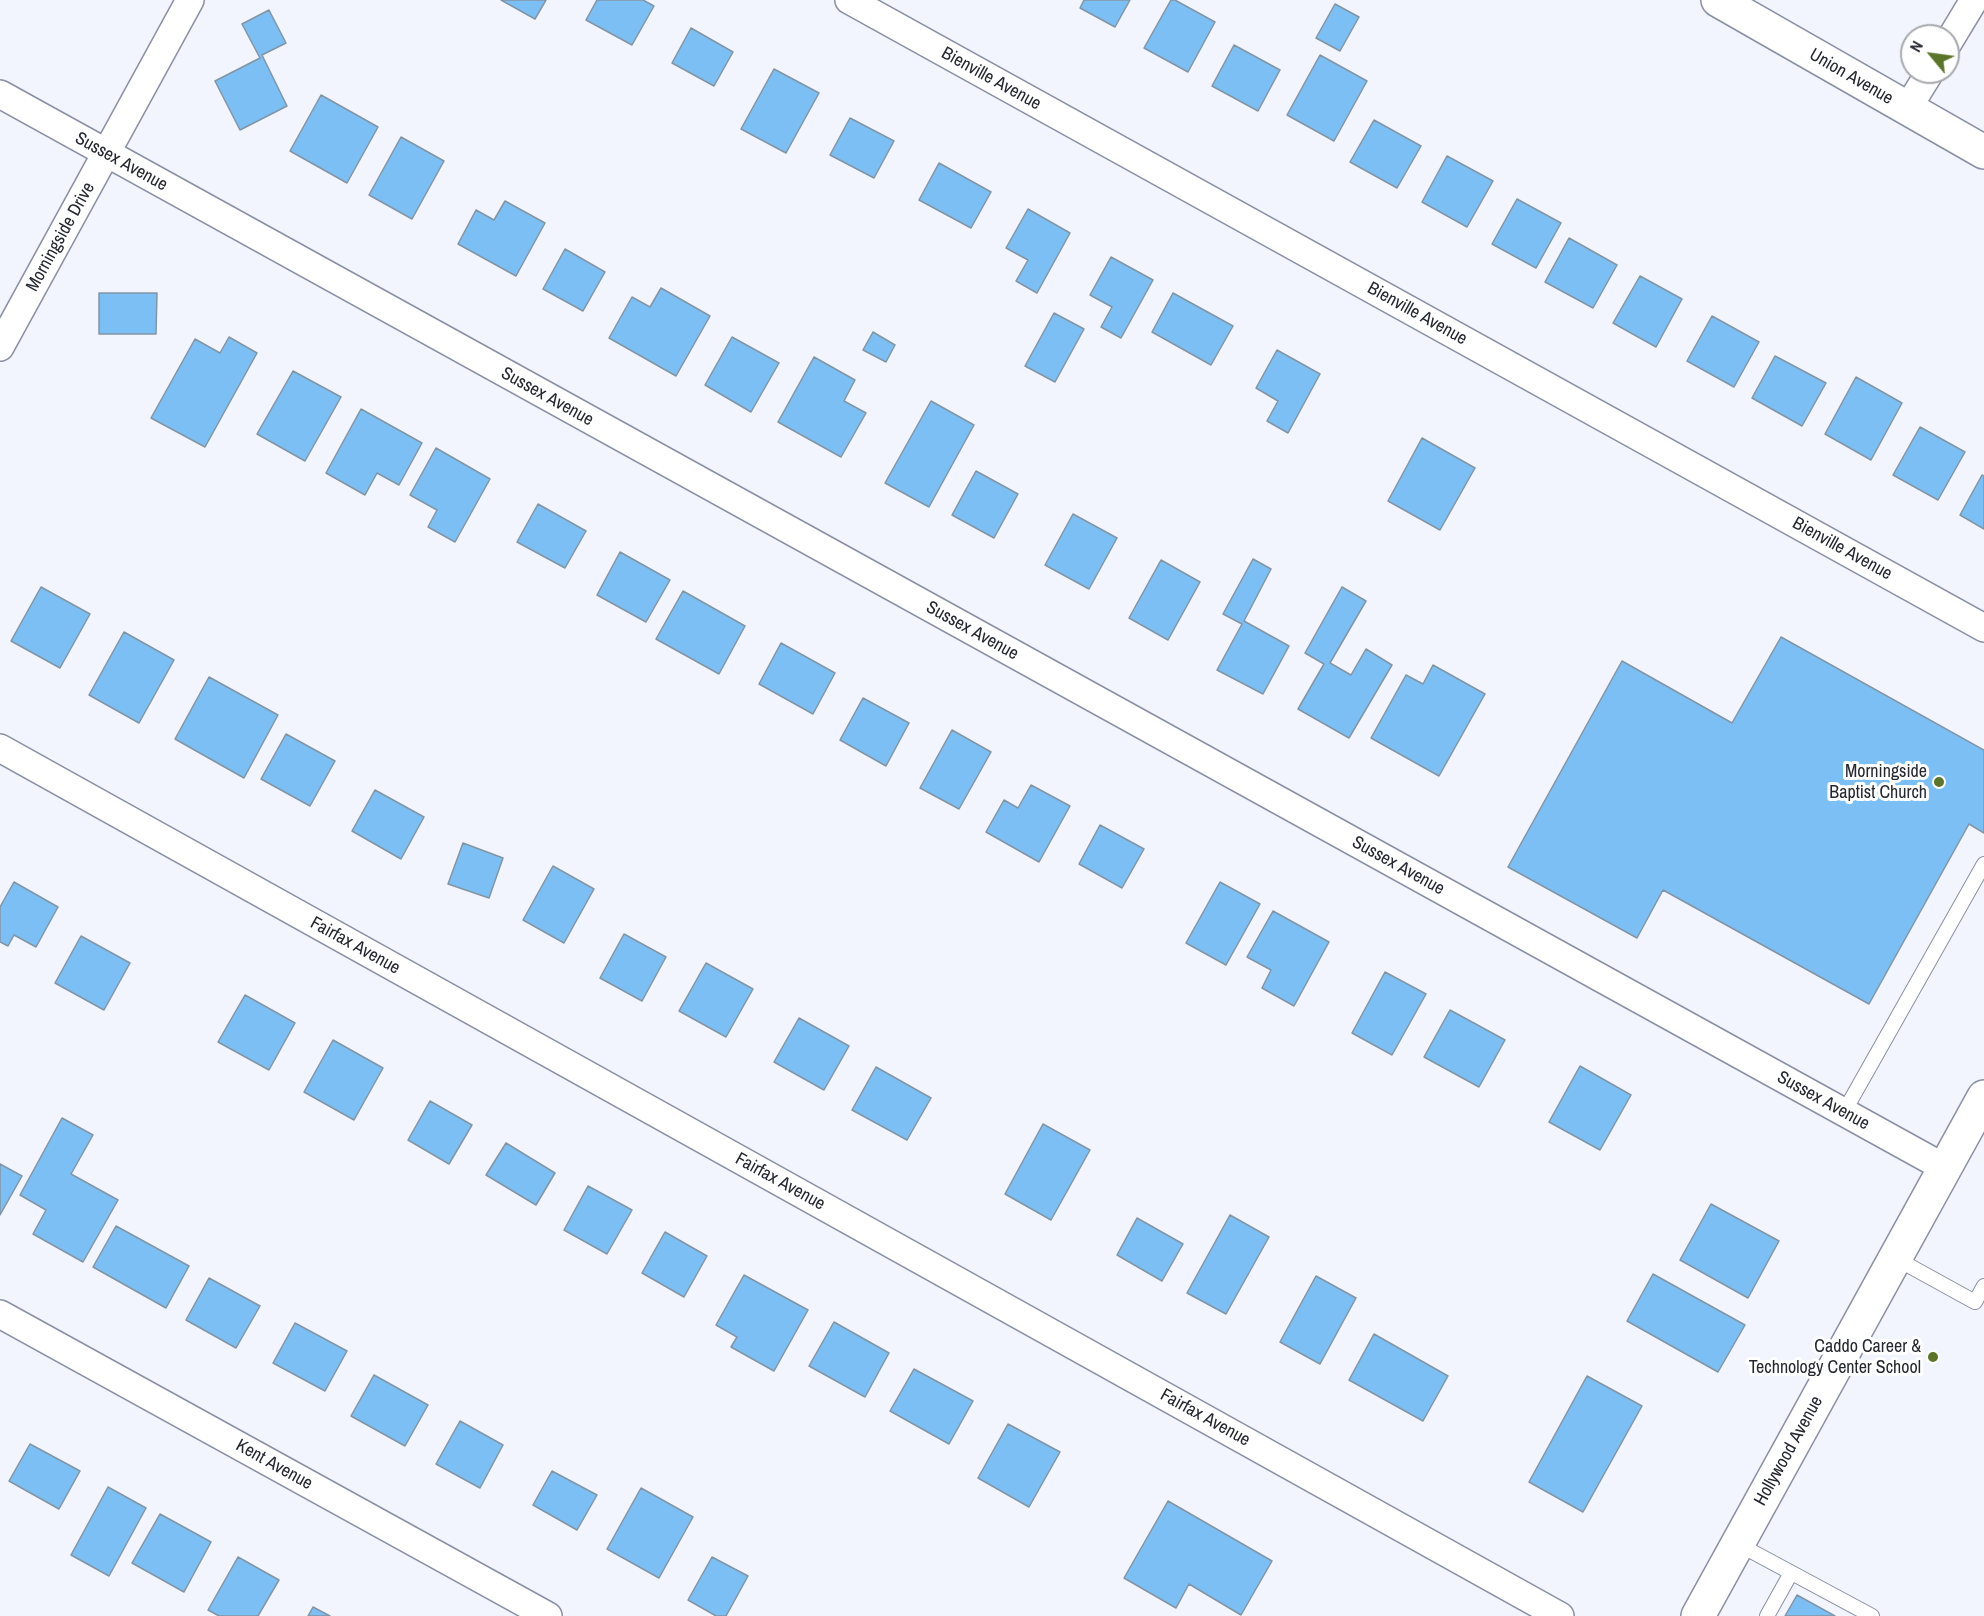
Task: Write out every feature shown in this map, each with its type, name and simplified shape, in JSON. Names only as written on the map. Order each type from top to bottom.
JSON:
[{"type":"main road","name":"Union Avenue","points":[[1718,0],[1984,152]]},
{"type":"main road","name":"Hollywood Avenue","points":[[1698,1616],[1984,1097]]},
{"type":"street","name":"Morningside Drive","points":[[0,347],[190,0]]},
{"type":"street","name":"Bienville Avenue","points":[[849,0],[1984,628]]},
{"type":"street","points":[[1959,24],[1974,0]]},
{"type":"street","points":[[1907,109],[1923,84]]},
{"type":"street","name":"Sussex Avenue","points":[[0,94],[1945,1168]]},
{"type":"street","name":"Fairfax Avenue","points":[[0,748],[1560,1616]]},
{"type":"street","name":"Kent Avenue","points":[[0,1314],[548,1616]]},
{"type":"lane","points":[[1844,1112],[1984,864]]},
{"type":"lane","points":[[1895,1258],[1975,1302],[1984,1286]]},
{"type":"lane","points":[[1738,1544],[1872,1616]]},
{"type":"lane","points":[[1767,1616],[1791,1573]]},
{"type":"building","points":[[501,0],[546,0],[535,19]]},
{"type":"building","points":[[597,0],[643,0],[654,6],[632,45],[586,20]]},
{"type":"building","points":[[1084,0],[1130,0],[1115,27],[1080,8]]},
{"type":"building","points":[[1171,0],[1215,22],[1188,72],[1144,48]]},
{"type":"building","points":[[1335,4],[1359,17],[1340,51],[1316,38]]},
{"type":"building","points":[[269,10],[286,43],[262,55],[287,106],[240,130],[215,81],[260,58],[242,24]]},
{"type":"building","points":[[691,28],[733,52],[714,86],[672,63]]},
{"type":"building","points":[[1234,45],[1280,70],[1258,111],[1212,86]]},
{"type":"building","points":[[1320,55],[1367,81],[1334,141],[1287,115]]},
{"type":"building","points":[[774,69],[819,93],[786,153],[741,129]]},
{"type":"building","points":[[321,95],[378,127],[347,183],[290,151]]},
{"type":"building","points":[[850,118],[894,141],[874,178],[830,155]]},
{"type":"building","points":[[1374,120],[1421,146],[1397,188],[1350,162]]},
{"type":"building","points":[[401,137],[444,161],[412,219],[369,195]]},
{"type":"building","points":[[1447,156],[1493,181],[1467,227],[1422,202]]},
{"type":"building","points":[[939,163],[991,192],[971,228],[919,200]]},
{"type":"building","points":[[1517,199],[1561,223],[1536,268],[1492,244]]},
{"type":"building","points":[[505,201],[545,223],[516,276],[458,244],[476,210],[494,220]]},
{"type":"building","points":[[1028,209],[1070,233],[1037,293],[1016,281],[1028,260],[1006,248]]},
{"type":"building","points":[[1569,238],[1617,265],[1593,308],[1545,282]]},
{"type":"building","points":[[565,249],[605,272],[583,311],[543,289]]},
{"type":"building","points":[[1111,257],[1153,280],[1121,338],[1101,327],[1112,307],[1090,295]]},
{"type":"building","points":[[1640,276],[1682,299],[1656,347],[1613,323]]},
{"type":"building","points":[[661,288],[710,316],[676,376],[609,338],[632,297],[650,307]]},
{"type":"building","points":[[99,293],[157,293],[156,334],[99,334]]},
{"type":"building","points":[[1173,293],[1233,326],[1211,365],[1152,332]]},
{"type":"building","points":[[1054,313],[1084,329],[1055,382],[1025,366]]},
{"type":"building","points":[[1712,316],[1759,342],[1734,387],[1687,361]]},
{"type":"building","points":[[873,332],[895,345],[886,362],[863,350]]},
{"type":"building","points":[[229,337],[257,353],[205,447],[151,418],[195,339],[220,353]]},
{"type":"building","points":[[732,337],[779,363],[751,412],[705,385]]},
{"type":"building","points":[[1277,350],[1320,374],[1288,433],[1267,421],[1278,401],[1256,388]]},
{"type":"building","points":[[1775,356],[1826,383],[1802,426],[1752,398]]},
{"type":"building","points":[[814,357],[855,380],[844,401],[866,413],[841,457],[778,422]]},
{"type":"building","points":[[293,371],[341,397],[305,461],[257,434]]},
{"type":"building","points":[[1856,377],[1902,403],[1871,460],[1825,434]]},
{"type":"building","points":[[931,401],[974,425],[929,507],[885,483]]},
{"type":"building","points":[[361,409],[422,443],[399,485],[377,473],[365,495],[326,473]]},
{"type":"building","points":[[1920,427],[1965,452],[1938,500],[1893,475]]},
{"type":"building","points":[[1422,438],[1475,468],[1440,530],[1388,501]]},
{"type":"building","points":[[436,448],[490,479],[455,542],[428,527],[437,510],[410,495]]},
{"type":"building","points":[[976,471],[1018,494],[994,538],[952,515]]},
{"type":"building","points":[[1982,475],[1984,476],[1984,529],[1960,515]]},
{"type":"building","points":[[538,504],[586,531],[565,568],[517,542]]},
{"type":"building","points":[[1073,514],[1117,538],[1089,589],[1045,565]]},
{"type":"building","points":[[620,552],[670,580],[646,622],[597,595]]},
{"type":"building","points":[[1253,559],[1271,569],[1244,621],[1289,646],[1263,694],[1217,670],[1242,624],[1223,614]]},
{"type":"building","points":[[1161,560],[1200,582],[1168,640],[1129,618]]},
{"type":"building","points":[[41,587],[90,614],[60,668],[11,641]]},
{"type":"building","points":[[1342,587],[1366,601],[1330,663],[1351,675],[1366,649],[1392,665],[1349,738],[1298,709],[1324,664],[1305,653]]},
{"type":"building","points":[[683,591],[745,626],[719,674],[656,639]]},
{"type":"building","points":[[124,632],[174,660],[139,723],[89,695]]},
{"type":"building","points":[[1781,637],[1984,750],[1984,833],[1969,824],[1869,1004],[1663,890],[1637,938],[1508,867],[1622,661],[1732,723]]},
{"type":"building","points":[[781,643],[835,673],[813,714],[759,684]]},
{"type":"building","points":[[1433,665],[1485,694],[1439,776],[1371,738],[1406,675],[1423,684]]},
{"type":"building","points":[[209,677],[278,715],[244,778],[175,739]]},
{"type":"building","points":[[863,698],[909,723],[886,766],[840,740]]},
{"type":"building","points":[[952,730],[991,752],[959,809],[920,788]]},
{"type":"building","points":[[286,734],[335,761],[310,806],[261,779]]},
{"type":"building","points":[[1031,785],[1070,806],[1039,862],[986,832],[1004,800],[1018,808]]},
{"type":"building","points":[[375,790],[424,817],[401,859],[352,831]]},
{"type":"building","points":[[1100,825],[1144,849],[1122,888],[1079,864]]},
{"type":"building","points":[[463,843],[503,858],[489,898],[448,884]]},
{"type":"building","points":[[553,866],[594,889],[564,943],[523,920]]},
{"type":"building","points":[[14,882],[58,907],[36,947],[14,935],[8,946],[0,942],[0,907]]},
{"type":"building","points":[[1220,882],[1260,904],[1226,965],[1186,943]]},
{"type":"building","points":[[1273,911],[1329,942],[1294,1006],[1262,988],[1271,970],[1247,957]]},
{"type":"building","points":[[624,934],[666,957],[642,1001],[600,978]]},
{"type":"building","points":[[81,936],[130,963],[104,1010],[55,983]]},
{"type":"building","points":[[706,963],[753,989],[726,1037],[679,1011]]},
{"type":"building","points":[[1385,972],[1426,994],[1392,1055],[1352,1033]]},
{"type":"building","points":[[245,995],[295,1023],[269,1070],[218,1042]]},
{"type":"building","points":[[1450,1010],[1505,1040],[1479,1087],[1424,1057]]},
{"type":"building","points":[[799,1018],[849,1046],[824,1090],[774,1062]]},
{"type":"building","points":[[333,1040],[383,1068],[354,1120],[304,1092]]},
{"type":"building","points":[[1580,1066],[1631,1095],[1600,1150],[1549,1122]]},
{"type":"building","points":[[876,1067],[931,1098],[907,1140],[852,1110]]},
{"type":"building","points":[[430,1101],[472,1125],[449,1164],[408,1140]]},
{"type":"building","points":[[62,1118],[93,1135],[71,1174],[118,1200],[83,1262],[33,1234],[46,1210],[20,1195]]},
{"type":"building","points":[[1043,1124],[1090,1150],[1051,1220],[1005,1194]]},
{"type":"building","points":[[506,1143],[555,1173],[536,1205],[486,1175]]},
{"type":"building","points":[[0,1164],[22,1176],[0,1215]]},
{"type":"building","points":[[588,1186],[632,1210],[607,1254],[564,1230]]},
{"type":"building","points":[[1711,1204],[1779,1241],[1748,1298],[1680,1260]]},
{"type":"building","points":[[1230,1215],[1269,1237],[1226,1314],[1187,1293]]},
{"type":"building","points":[[1137,1218],[1183,1244],[1162,1281],[1117,1255]]},
{"type":"building","points":[[116,1226],[189,1266],[166,1308],[93,1267]]},
{"type":"building","points":[[665,1232],[707,1256],[684,1297],[642,1273]]},
{"type":"building","points":[[1653,1274],[1745,1325],[1718,1372],[1627,1321]]},
{"type":"building","points":[[744,1275],[808,1310],[774,1371],[731,1347],[737,1337],[716,1325]]},
{"type":"building","points":[[1316,1276],[1356,1298],[1320,1364],[1280,1342]]},
{"type":"building","points":[[209,1278],[260,1306],[236,1348],[186,1320]]},
{"type":"building","points":[[834,1322],[889,1353],[865,1397],[809,1366]]},
{"type":"building","points":[[295,1323],[347,1351],[325,1391],[273,1363]]},
{"type":"building","points":[[1374,1334],[1448,1376],[1423,1421],[1349,1380]]},
{"type":"building","points":[[914,1369],[973,1401],[949,1444],[890,1411]]},
{"type":"building","points":[[374,1375],[428,1405],[405,1446],[351,1416]]},
{"type":"building","points":[[1587,1376],[1642,1406],[1583,1512],[1529,1482]]},
{"type":"building","points":[[460,1421],[503,1445],[480,1488],[436,1464]]},
{"type":"building","points":[[1008,1424],[1060,1452],[1029,1507],[978,1478]]},
{"type":"building","points":[[30,1444],[80,1471],[59,1509],[9,1481]]},
{"type":"building","points":[[552,1471],[597,1495],[577,1530],[533,1505]]},
{"type":"building","points":[[108,1487],[146,1508],[109,1576],[71,1555]]},
{"type":"building","points":[[641,1488],[693,1517],[659,1578],[607,1549]]},
{"type":"building","points":[[1168,1501],[1272,1561],[1241,1615],[1189,1584],[1176,1608],[1124,1578]]},
{"type":"building","points":[[160,1514],[211,1542],[184,1592],[132,1563]]},
{"type":"building","points":[[238,1557],[279,1580],[258,1616],[219,1616],[208,1610]]},
{"type":"building","points":[[712,1557],[748,1576],[726,1616],[716,1616],[688,1600]]},
{"type":"building","points":[[1797,1595],[1835,1616],[1785,1616]]},
{"type":"building","points":[[313,1607],[330,1616],[308,1616]]},
{"type":"place","name":"Morningside Baptist Church","points":[[1939,782]]},
{"type":"place","name":"Caddo Career & Technology Center School","points":[[1933,1357]]}]
